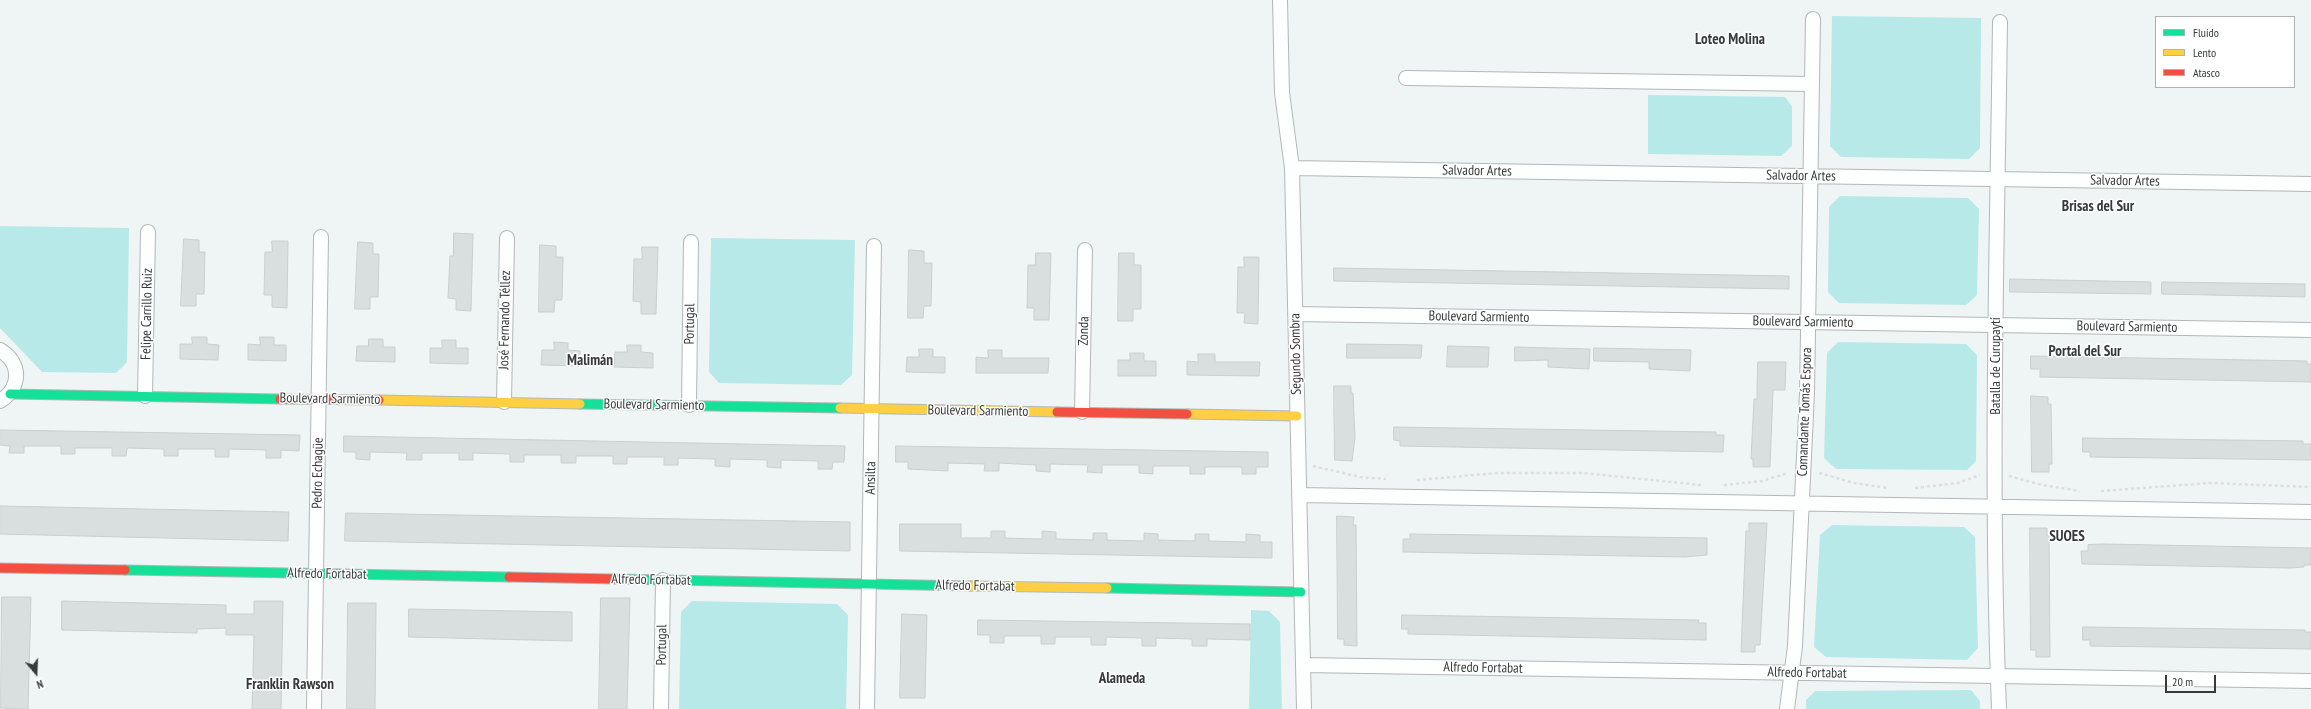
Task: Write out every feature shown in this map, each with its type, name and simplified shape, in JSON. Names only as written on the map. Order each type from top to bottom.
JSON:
[{"type":"street","name":"Segundo Sombra","points":[[1280,0],[1282,93],[1292,168],[1304,709]]},
{"type":"street","name":"Comandante Tomás Espora","points":[[1788,709],[1795,646],[1802,504],[1808,322],[1813,19]]},
{"type":"street","name":"Batalla de Curupaytí","points":[[1999,709],[1996,507],[1996,325],[2000,22]]},
{"type":"street","points":[[1406,78],[1812,84]]},
{"type":"street","name":"Salvador Artes","points":[[1292,168],[2311,184]]},
{"type":"street","name":"Felipe Carrillo Ruiz","points":[[145,396],[148,232]]},
{"type":"street","name":"Pedro Echagüe","points":[[314,709],[321,237]]},
{"type":"street","name":"José Fernando Téllez","points":[[504,402],[507,238]]},
{"type":"street","name":"Portugal","points":[[689,406],[691,242]]},
{"type":"street","name":"Ansilta","points":[[867,709],[874,246]]},
{"type":"street","name":"Zonda","points":[[1082,412],[1085,250]]},
{"type":"street","name":"Boulevard Sarmiento","points":[[1295,314],[2311,330]]},
{"type":"street","points":[[0,350],[8,355],[14,364],[17,374],[15,385],[5,397]]},
{"type":"street","name":"Boulevard Sarmiento","points":[[5,397],[145,396],[1297,416]]},
{"type":"street","points":[[1299,495],[2311,512]]},
{"type":"street","name":"Alfredo Fortabat","points":[[0,568],[1301,592]]},
{"type":"street","name":"Portugal","points":[[661,709],[663,580]]},
{"type":"street","name":"Alfredo Fortabat","points":[[1303,665],[2311,681]]},
{"type":"shaded area","points":[[1832,16],[1981,18],[1980,148],[1969,159],[1841,157],[1830,146]]},
{"type":"shaded area","points":[[1648,95],[1785,97],[1792,106],[1792,146],[1781,156],[1648,154]]},
{"type":"shaded area","points":[[1840,196],[1968,198],[1979,209],[1977,295],[1966,305],[1839,303],[1828,292],[1829,207]]},
{"type":"shaded area","points":[[0,226],[129,228],[127,362],[116,373],[42,372],[0,328]]},
{"type":"shaded area","points":[[711,238],[855,240],[852,375],[841,385],[719,383],[709,372]]},
{"type":"shaded area","points":[[1838,342],[1966,344],[1977,355],[1976,461],[1967,470],[1836,469],[1824,458],[1827,353]]},
{"type":"shaded area","points":[[1832,525],[1964,527],[1975,537],[1978,648],[1967,660],[1826,657],[1814,647],[1820,535]]},
{"type":"shaded area","points":[[692,601],[837,604],[848,615],[846,709],[679,709],[681,612]]},
{"type":"shaded area","points":[[1251,610],[1269,611],[1280,622],[1282,709],[1249,709]]},
{"type":"shaded area","points":[[1971,690],[1980,701],[1980,709],[1806,709],[1806,700],[1815,691]]},
{"type":"building","points":[[454,233],[473,234],[471,311],[456,310],[456,299],[448,298],[450,256],[453,256]]},
{"type":"building","points":[[184,239],[199,240],[199,252],[205,252],[204,294],[196,294],[196,306],[181,306]]},
{"type":"building","points":[[272,241],[288,241],[287,308],[272,307],[272,295],[264,295],[265,252],[272,252]]},
{"type":"building","points":[[358,242],[373,243],[373,254],[379,254],[378,297],[370,297],[370,309],[355,309]]},
{"type":"building","points":[[540,245],[556,246],[556,257],[563,257],[562,300],[555,300],[554,312],[539,312]]},
{"type":"building","points":[[642,247],[658,247],[656,314],[641,314],[641,302],[633,301],[634,259],[642,259]]},
{"type":"building","points":[[909,250],[924,251],[924,263],[932,263],[931,306],[924,306],[923,318],[908,318]]},
{"type":"building","points":[[1036,253],[1051,253],[1049,320],[1034,320],[1034,308],[1027,308],[1028,265],[1035,265]]},
{"type":"building","points":[[1119,253],[1134,253],[1134,265],[1141,265],[1141,309],[1133,309],[1133,321],[1118,321]]},
{"type":"building","points":[[1244,257],[1259,257],[1258,324],[1244,323],[1245,313],[1237,313],[1238,267],[1244,267]]},
{"type":"building","points":[[1334,268],[1789,276],[1789,289],[1334,281]]},
{"type":"building","points":[[2010,279],[2151,282],[2151,294],[2010,292]]},
{"type":"building","points":[[2162,282],[2305,284],[2305,297],[2162,294]]},
{"type":"building","points":[[192,337],[207,337],[207,344],[219,345],[218,360],[180,359],[180,344],[192,344]]},
{"type":"building","points":[[260,337],[274,337],[274,345],[286,345],[286,361],[248,360],[248,344],[260,345]]},
{"type":"building","points":[[369,339],[383,339],[383,347],[395,347],[395,362],[356,361],[357,346],[368,346]]},
{"type":"building","points":[[442,340],[456,340],[456,348],[468,348],[468,364],[430,363],[430,348],[442,348]]},
{"type":"building","points":[[554,342],[568,343],[568,350],[580,351],[579,366],[541,365],[542,350],[554,350]]},
{"type":"building","points":[[1347,344],[1422,345],[1421,358],[1347,358]]},
{"type":"building","points":[[627,345],[641,345],[641,352],[653,353],[653,368],[614,367],[615,352],[627,352]]},
{"type":"building","points":[[1448,346],[1489,347],[1488,367],[1447,367]]},
{"type":"building","points":[[1515,347],[1590,349],[1589,369],[1548,367],[1548,360],[1515,361]]},
{"type":"building","points":[[1594,348],[1691,350],[1690,371],[1649,369],[1649,362],[1594,361]]},
{"type":"building","points":[[919,349],[933,349],[933,357],[945,357],[945,373],[906,372],[907,357],[919,357]]},
{"type":"building","points":[[988,350],[1002,350],[1002,358],[1049,358],[1048,373],[976,373],[976,357],[988,358]]},
{"type":"building","points":[[1130,353],[1144,353],[1144,361],[1156,361],[1156,376],[1118,376],[1118,360],[1130,360]]},
{"type":"building","points":[[1198,354],[1215,354],[1215,362],[1260,362],[1259,376],[1187,375],[1187,361],[1198,362]]},
{"type":"building","points":[[2031,356],[2307,361],[2307,364],[2311,364],[2311,382],[2040,377],[2040,369],[2031,369]]},
{"type":"building","points":[[1758,362],[1786,362],[1785,390],[1773,390],[1770,467],[1753,467],[1753,459],[1751,459],[1754,399],[1757,399]]},
{"type":"building","points":[[1334,386],[1351,386],[1351,393],[1353,393],[1355,438],[1352,461],[1335,460]]},
{"type":"building","points":[[2031,396],[2048,397],[2048,404],[2051,404],[2052,464],[2049,464],[2049,472],[2032,472]]},
{"type":"building","points":[[1394,427],[1716,432],[1716,435],[1724,435],[1723,452],[1400,446],[1400,441],[1394,440]]},
{"type":"building","points":[[0,430],[300,435],[299,451],[281,450],[281,458],[266,458],[266,450],[229,449],[229,457],[215,457],[215,449],[178,449],[178,456],[164,456],[164,449],[127,448],[126,456],[112,456],[112,448],[75,448],[75,454],[61,454],[61,446],[24,446],[24,453],[9,453],[10,446],[0,445]]},
{"type":"building","points":[[344,436],[845,446],[844,462],[833,462],[832,469],[818,469],[818,461],[781,460],[781,468],[767,467],[767,460],[730,459],[730,467],[715,466],[715,459],[678,458],[678,465],[664,465],[664,457],[627,457],[627,464],[613,464],[613,456],[576,456],[576,463],[561,463],[561,455],[524,455],[524,462],[510,462],[510,454],[473,453],[473,460],[459,460],[459,453],[422,453],[422,460],[406,460],[407,453],[370,452],[370,460],[356,459],[356,452],[344,452]]},
{"type":"building","points":[[2083,438],[2303,441],[2303,444],[2311,444],[2311,460],[2090,457],[2090,452],[2083,452]]},
{"type":"building","points":[[896,446],[1268,452],[1268,467],[1256,467],[1256,474],[1242,474],[1242,467],[1205,467],[1205,474],[1190,474],[1190,466],[1153,466],[1153,474],[1139,473],[1139,465],[1102,465],[1102,473],[1087,472],[1088,465],[1050,464],[1050,472],[1036,471],[1036,465],[999,463],[999,471],[984,471],[985,464],[948,463],[948,471],[908,469],[908,462],[896,462]]},
{"type":"building","points":[[0,506],[289,512],[288,541],[0,534]]},
{"type":"building","points":[[346,513],[850,522],[850,551],[345,541]]},
{"type":"building","points":[[1337,516],[1354,517],[1353,525],[1356,525],[1357,646],[1344,645],[1344,639],[1338,639]]},
{"type":"building","points":[[1749,523],[1767,523],[1760,645],[1755,645],[1755,652],[1741,652],[1746,531],[1749,531]]},
{"type":"building","points":[[900,524],[961,524],[961,538],[991,538],[991,531],[1005,531],[1005,538],[1042,539],[1042,531],[1056,532],[1056,539],[1093,540],[1093,533],[1107,533],[1107,540],[1144,541],[1144,533],[1158,534],[1158,540],[1195,541],[1195,534],[1209,534],[1209,541],[1246,542],[1246,534],[1260,535],[1260,542],[1272,542],[1272,558],[900,551]]},
{"type":"building","points":[[2030,528],[2047,528],[2047,536],[2049,536],[2050,657],[2036,657],[2036,650],[2031,650]]},
{"type":"building","points":[[1410,534],[1707,538],[1707,555],[1685,557],[1403,552],[1403,539],[1410,539]]},
{"type":"building","points":[[2104,544],[2311,548],[2311,565],[2290,568],[2082,564],[2081,551],[2088,551],[2088,545]]},
{"type":"building","points":[[2,597],[31,597],[28,709],[1,708]]},
{"type":"building","points":[[601,598],[630,598],[627,709],[599,709]]},
{"type":"building","points":[[62,601],[226,605],[226,614],[254,614],[254,601],[283,601],[281,709],[252,709],[254,635],[226,635],[226,628],[197,629],[197,633],[62,630]]},
{"type":"building","points":[[348,603],[376,603],[375,709],[347,709]]},
{"type":"building","points":[[409,609],[572,612],[572,641],[409,637]]},
{"type":"building","points":[[902,614],[927,615],[925,698],[900,698]]},
{"type":"building","points":[[1402,615],[1699,620],[1698,623],[1706,623],[1706,640],[1408,634],[1408,629],[1402,629]]},
{"type":"building","points":[[978,620],[1250,624],[1250,640],[1207,639],[1207,646],[1192,646],[1192,639],[1156,638],[1156,646],[1142,646],[1142,638],[1106,637],[1106,645],[1091,645],[1091,637],[1055,637],[1055,644],[1041,644],[1041,636],[1004,636],[1004,643],[990,643],[990,635],[978,635]]},
{"type":"building","points":[[2083,627],[2305,630],[2305,632],[2311,632],[2311,649],[2090,646],[2090,640],[2083,640]]},
{"type":"traffic: fast","points":[[10,394],[280,399]]},
{"type":"traffic: fast","points":[[580,404],[840,408]]},
{"type":"traffic: fast","points":[[125,570],[509,577]]},
{"type":"traffic: fast","points":[[616,579],[970,586]]},
{"type":"traffic: fast","points":[[1107,588],[1301,592]]},
{"type":"traffic: slow","points":[[379,400],[580,404]]},
{"type":"traffic: slow","points":[[840,408],[1057,412]]},
{"type":"traffic: slow","points":[[1187,414],[1297,416]]},
{"type":"traffic: slow","points":[[970,586],[1107,588]]},
{"type":"traffic: jam","points":[[280,399],[379,400]]},
{"type":"traffic: jam","points":[[1057,412],[1187,414]]},
{"type":"traffic: jam","points":[[0,568],[125,570]]},
{"type":"traffic: jam","points":[[509,577],[616,579]]},
{"type":"district","name":"Loteo Molina","points":[[1730,40]]},
{"type":"district","name":"Brisas del Sur","points":[[2098,207]]},
{"type":"district","name":"Portal del Sur","points":[[2085,352]]},
{"type":"district","name":"Malimán","points":[[590,361]]},
{"type":"district","name":"SUOES","points":[[2067,537]]},
{"type":"district","name":"Alameda","points":[[1122,679]]},
{"type":"district","name":"Franklin Rawson","points":[[290,685]]}]
